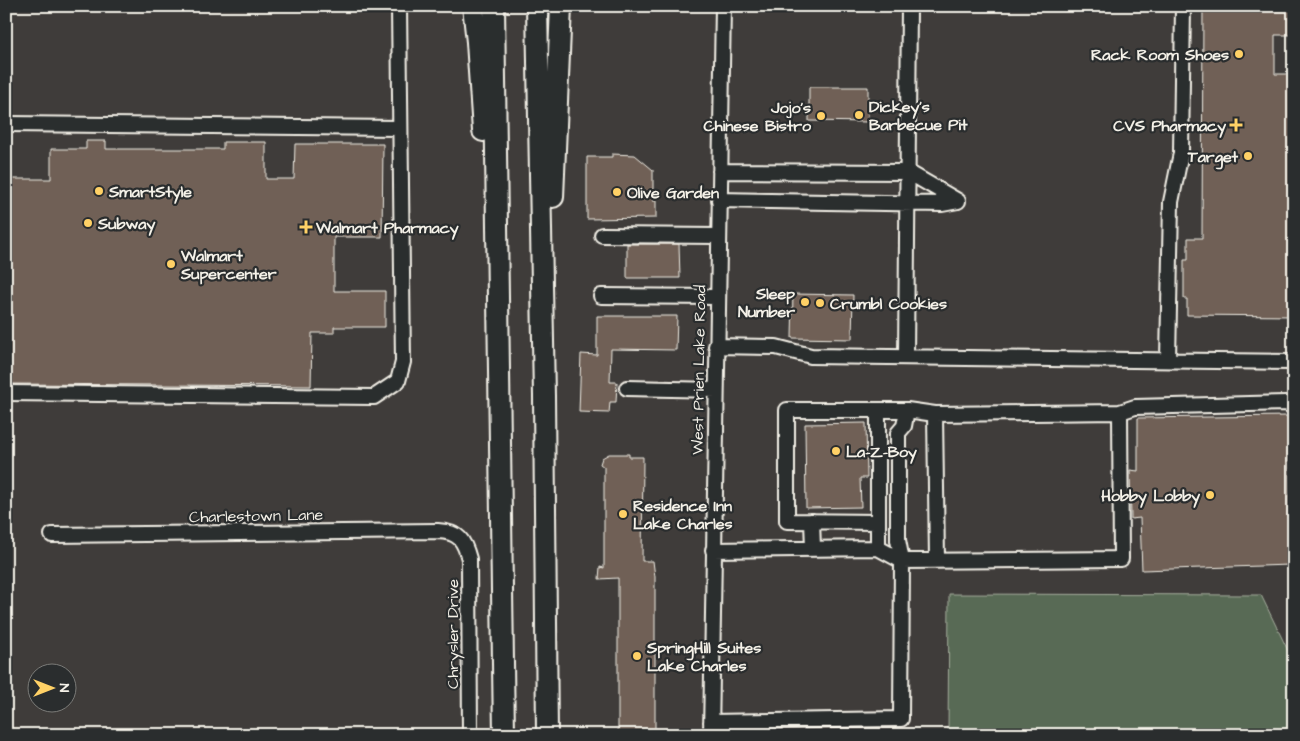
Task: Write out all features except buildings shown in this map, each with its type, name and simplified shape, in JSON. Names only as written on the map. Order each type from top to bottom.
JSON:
[{"type":"highway","points":[[473,6],[484,151],[496,208]]},
{"type":"highway","points":[[494,6],[504,735]]},
{"type":"highway","points":[[537,6],[544,396],[547,735]]},
{"type":"highway","points":[[544,396],[561,6]]},
{"type":"street","points":[[6,393],[374,397],[398,381],[402,362],[399,6]]},
{"type":"street","name":"West Prien Lake Road","points":[[711,729],[723,6]]},
{"type":"street","points":[[906,357],[909,6]]},
{"type":"street","points":[[1168,360],[1171,202],[1181,153],[1183,6]]},
{"type":"street","points":[[6,124],[399,128]]},
{"type":"street","points":[[719,200],[942,204],[958,201],[908,172],[720,171]]},
{"type":"street","points":[[602,235],[718,236]]},
{"type":"street","points":[[601,296],[717,297]]},
{"type":"street","points":[[716,346],[776,347],[811,356],[1294,362]]},
{"type":"street","points":[[627,388],[716,390]]},
{"type":"street","points":[[878,522],[787,521],[787,410],[907,410],[936,414],[1120,412],[1135,407],[1286,403],[1294,407]]},
{"type":"street","points":[[878,410],[878,548]]},
{"type":"street","points":[[711,729],[901,719],[902,561],[898,540],[898,433],[904,426],[907,410]]},
{"type":"street","points":[[713,550],[878,548],[902,561],[1121,559],[1120,412]]},
{"type":"street","points":[[936,414],[937,560]]},
{"type":"street","points":[[812,521],[813,548]]},
{"type":"street","name":"Charlestown Lane","points":[[52,535],[438,531],[451,533],[459,537]]},
{"type":"street","name":"Chrysler Drive","points":[[459,537],[463,541],[469,559],[470,735]]},
{"type":"green space","points":[[949,594],[1261,595],[1294,663],[1294,735],[948,735]]},
{"type":"place","name":"Rack Room Shoes","points":[[1239,54]]},
{"type":"place","name":"Dickey's Barbecue Pit","points":[[859,115]]},
{"type":"place","name":"Jojo's Chinese Bistro","points":[[821,116]]},
{"type":"place","name":"CVS Pharmacy","points":[[1236,125]]},
{"type":"place","name":"Target","points":[[1248,156]]},
{"type":"place","name":"SmartStyle","points":[[99,191]]},
{"type":"place","name":"Olive Garden","points":[[617,192]]},
{"type":"place","name":"Subway","points":[[88,223]]},
{"type":"place","name":"Walmart Pharmacy","points":[[306,227]]},
{"type":"place","name":"Walmart Supercenter","points":[[171,264]]},
{"type":"place","name":"Sleep Number","points":[[805,302]]},
{"type":"place","name":"Crumbl Cookies","points":[[820,303]]},
{"type":"place","name":"La-Z-Boy","points":[[836,451]]},
{"type":"place","name":"Hobby Lobby","points":[[1210,495]]},
{"type":"place","name":"Residence Inn Lake Charles","points":[[623,514]]},
{"type":"place","name":"SpringHill Suites Lake Charles","points":[[637,656]]}]
